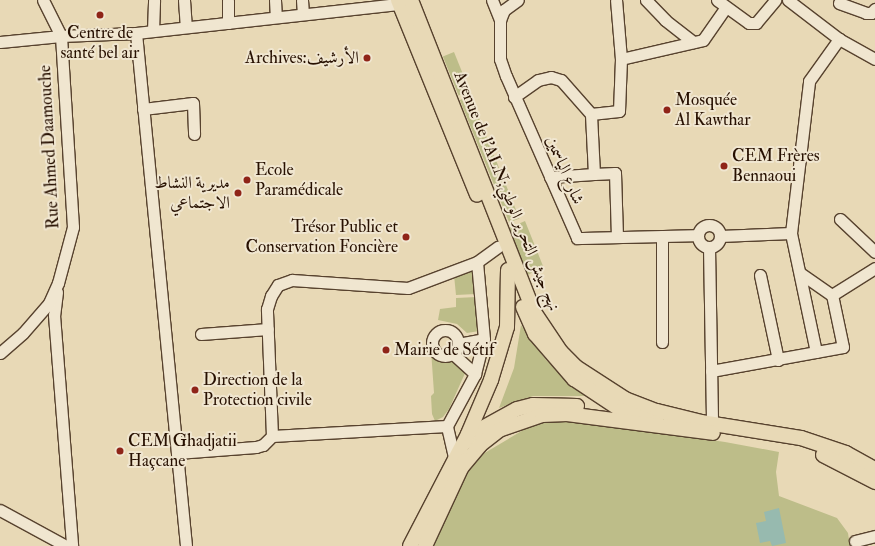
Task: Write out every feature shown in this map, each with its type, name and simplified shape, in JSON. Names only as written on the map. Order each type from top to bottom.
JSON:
[{"type":"main road","name":"Avenue de l'ALN;نهج جيش التحرير الوطني","points":[[401,2],[498,246],[545,329],[576,367],[618,395],[657,418]]},
{"type":"main road","name":"Avenue de l'ALN;نهج جيش التحرير الوطني","points":[[401,2],[512,270]]},
{"type":"main road","points":[[410,546],[457,463],[479,430],[511,350],[518,313],[512,270]]},
{"type":"main road","points":[[425,546],[468,434],[501,354],[507,327],[512,270]]},
{"type":"main road","name":"Avenue de l'ALN;نهج جيش التحرير الوطني","points":[[516,291],[535,334],[553,358],[574,379],[621,410]]},
{"type":"main road","points":[[479,430],[503,416],[533,405],[567,405],[621,410],[812,450],[835,459],[875,482]]},
{"type":"main road","points":[[457,463],[499,430],[542,415],[567,414],[657,418],[712,424],[801,438],[846,453],[875,469]]},
{"type":"street","points":[[43,0],[61,36]]},
{"type":"street","points":[[153,31],[154,0]]},
{"type":"street","points":[[184,0],[186,27]]},
{"type":"street","points":[[228,0],[228,22]]},
{"type":"street","points":[[275,0],[276,17]]},
{"type":"street","points":[[302,0],[303,14]]},
{"type":"street","name":"شارع الياسمين","points":[[492,0],[500,20],[500,59],[514,97],[577,238],[698,235]]},
{"type":"street","points":[[500,20],[504,10],[518,0]]},
{"type":"street","points":[[590,114],[619,111],[621,59],[616,0]]},
{"type":"street","points":[[646,0],[665,20],[693,42]]},
{"type":"street","points":[[621,59],[703,40],[721,3],[749,23],[756,23],[775,0]]},
{"type":"street","points":[[788,0],[840,39],[875,59]]},
{"type":"street","points":[[0,42],[61,36],[136,33],[303,14],[349,5],[401,2]]},
{"type":"street","points":[[839,3],[866,13],[871,13],[875,9]]},
{"type":"street","points":[[136,33],[186,546]]},
{"type":"street","name":"Rue Ahmed Daamouche","points":[[0,353],[41,314],[58,283],[73,227],[61,36]]},
{"type":"street","points":[[816,352],[791,233],[808,81],[840,39]]},
{"type":"street","points":[[514,97],[538,80],[551,77],[561,80],[590,114],[594,174]]},
{"type":"street","points":[[143,109],[193,103],[194,134]]},
{"type":"street","points":[[550,177],[615,173],[617,237]]},
{"type":"street","points":[[840,219],[875,252]]},
{"type":"street","points":[[711,226],[717,229],[720,236],[715,245],[709,247],[702,244],[698,235],[704,227],[711,226]]},
{"type":"street","points":[[720,236],[791,233]]},
{"type":"street","points":[[662,236],[662,342]]},
{"type":"street","points":[[272,436],[267,309],[270,296],[278,285],[292,280],[408,288],[477,262],[498,246]]},
{"type":"street","points":[[709,247],[712,424]]},
{"type":"street","points":[[457,463],[447,426],[475,374],[484,339],[477,262]]},
{"type":"street","points":[[832,295],[875,268]]},
{"type":"street","points":[[711,371],[843,347],[832,295],[800,273]]},
{"type":"street","points":[[760,275],[778,360]]},
{"type":"street","points":[[58,283],[54,315],[72,546]]},
{"type":"street","points":[[201,334],[268,329]]},
{"type":"street","points":[[475,374],[456,349],[484,339]]},
{"type":"street","points":[[177,453],[256,447],[263,445],[272,436],[447,426]]},
{"type":"street","points":[[0,510],[66,546]]},
{"type":"street","points":[[855,540],[875,536]]},
{"type":"green space","points":[[454,52],[470,91],[459,95],[443,56]]},
{"type":"green space","points":[[470,96],[519,218],[509,223],[460,100]]},
{"type":"green space","points":[[525,221],[543,266],[528,275],[507,229]]},
{"type":"green space","points":[[473,269],[476,294],[456,295],[454,275]]},
{"type":"green space","points":[[477,297],[479,331],[467,333],[457,324],[438,320],[440,309],[456,307],[456,298]]},
{"type":"green space","points":[[521,325],[546,360],[588,396],[533,396],[499,408],[514,368]]},
{"type":"green space","points":[[431,350],[442,361],[452,360],[466,371],[449,409],[443,417],[435,421],[432,414],[431,396],[434,393]]},
{"type":"green space","points":[[547,416],[725,442],[779,452],[776,472],[779,496],[837,518],[848,533],[850,546],[434,546],[471,461]]},
{"type":"water","points":[[779,508],[786,543],[772,546],[770,541],[760,543],[756,523],[766,521],[764,512]]},
{"type":"place","name":"Centre de santé bel air","points":[[100,15]]},
{"type":"place","name":"Archives:الأرشيف","points":[[367,58]]},
{"type":"place","name":"Mosquée Al Kawthar","points":[[667,110]]},
{"type":"place","name":"CEM Frères Bennaoui","points":[[724,166]]},
{"type":"place","name":"Ecole Paramédicale","points":[[247,180]]},
{"type":"place","name":"مديرية النشاط الاجتماعي","points":[[238,193]]},
{"type":"place","name":"Trésor Public et Conservation Foncière","points":[[406,237]]},
{"type":"place","name":"Mairie de Sétif","points":[[386,350]]},
{"type":"place","name":"Direction de la Protection civile","points":[[195,390]]},
{"type":"place","name":"CEM Ghadjatii Haçcane","points":[[120,451]]}]
